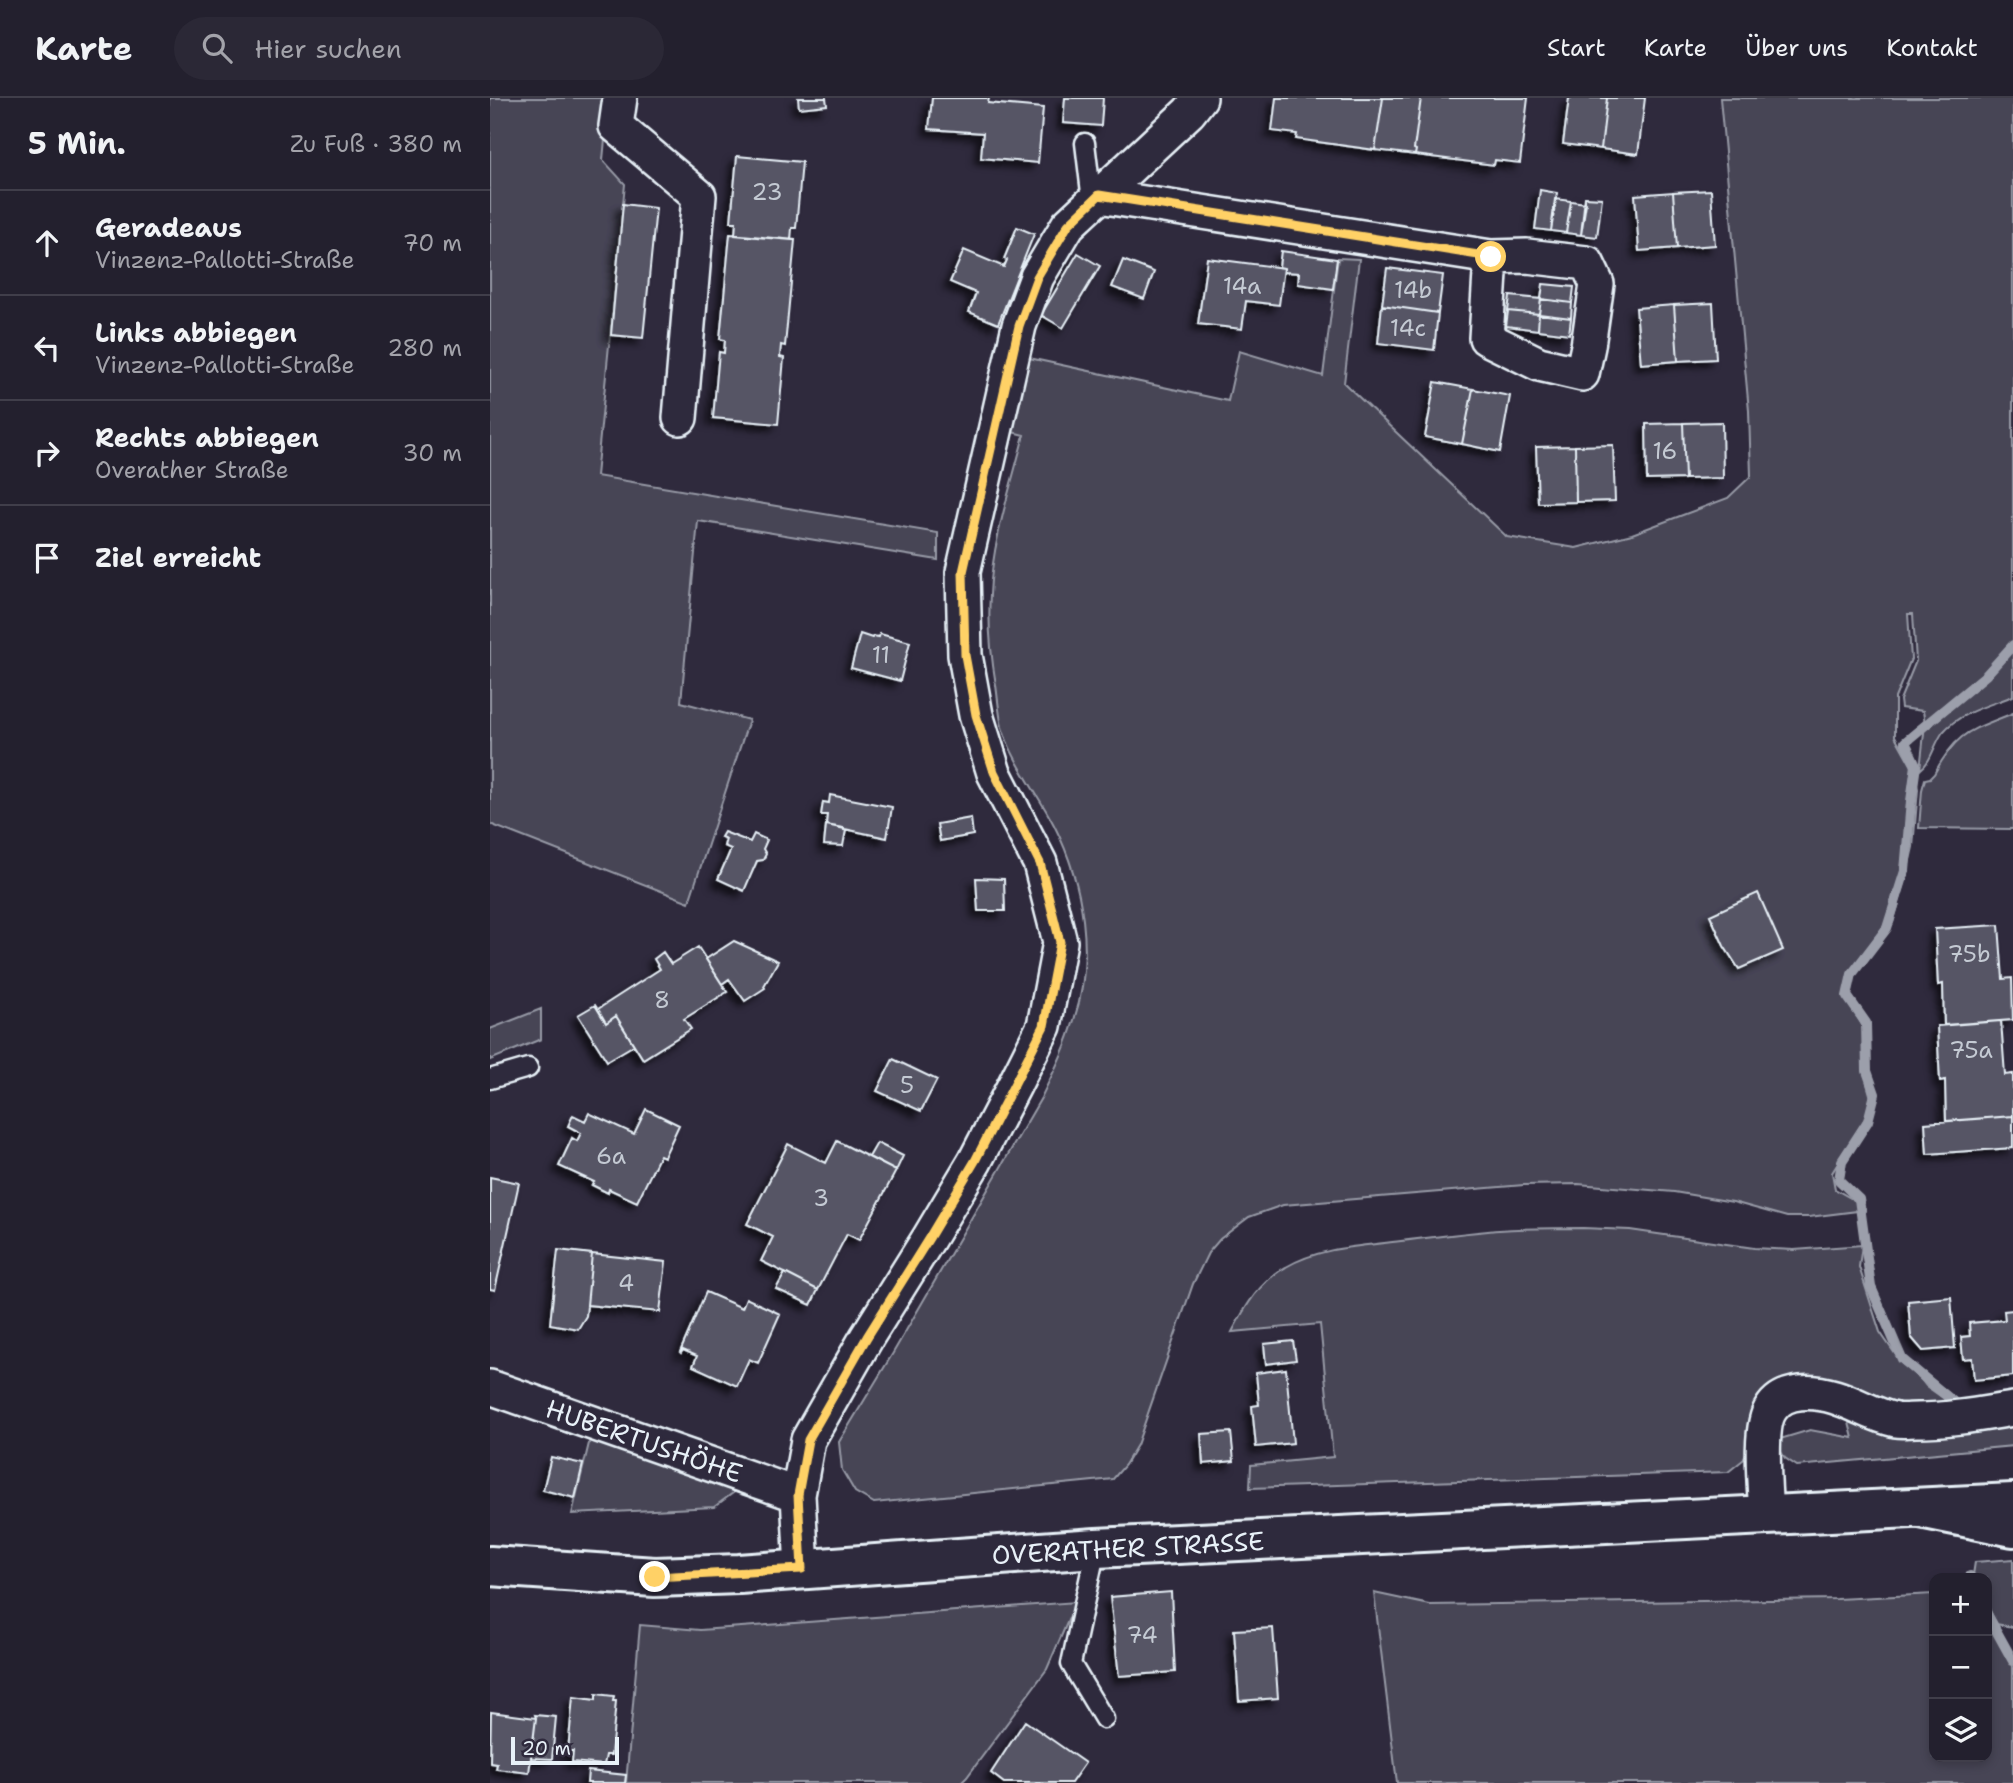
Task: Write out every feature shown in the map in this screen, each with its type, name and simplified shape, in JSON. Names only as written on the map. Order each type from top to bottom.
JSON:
[{"type":"main road","name":"OVERATHER STRASSE","points":[[490,1566],[655,1577],[1096,1548],[2013,1503]]},
{"type":"main road","points":[[1920,1508],[2013,1527]]},
{"type":"street","points":[[620,98],[616,126],[699,196],[680,418]]},
{"type":"street","points":[[802,1569],[798,1495],[808,1440],[867,1337],[975,1161],[1044,1026],[1060,942],[1040,863],[994,772],[976,715],[965,655],[963,572],[1019,326],[1037,277],[1068,225],[1189,113],[1200,98]]},
{"type":"street","points":[[1095,198],[1491,257]]},
{"type":"street","name":"HUBERTUSHÖHE","points":[[490,1387],[798,1495]]},
{"type":"street","points":[[1766,1515],[1765,1423],[1771,1408],[1782,1398],[1797,1393],[1835,1397],[1895,1420],[1936,1420],[2013,1409]]},
{"type":"lane","points":[[1085,143],[1095,198]]},
{"type":"lane","points":[[490,1079],[528,1068]]},
{"type":"lane","points":[[1096,1548],[1071,1664],[1104,1719]]},
{"type":"shaded area","points":[[490,98],[609,98],[603,160],[625,184],[596,476],[938,533],[938,560],[698,521],[681,702],[749,720],[689,902],[490,824]]},
{"type":"shaded area","points":[[1720,98],[2013,98],[2013,696],[1976,710],[1950,725],[1920,770],[1925,724],[1923,711],[1901,708],[1900,700],[1916,661],[1913,614],[1908,614],[1911,659],[1895,698],[1895,736],[1915,772],[1918,789],[1913,847],[1893,923],[1878,945],[1863,960],[1845,990],[1867,1039],[1867,1084],[1871,1098],[1870,1110],[1832,1173],[1835,1189],[1859,1203],[1865,1210],[1787,1217],[1733,1202],[1674,1192],[1578,1184],[1524,1185],[1283,1205],[1249,1217],[1220,1239],[1208,1253],[1193,1284],[1137,1445],[1113,1479],[874,1503],[855,1492],[842,1470],[839,1442],[1041,1098],[1074,1020],[1084,971],[1083,921],[1073,872],[1054,825],[1019,765],[1002,727],[990,640],[989,606],[994,555],[1024,435],[1012,432],[1029,358],[1228,401],[1239,351],[1323,376],[1338,258],[1359,259],[1344,383],[1507,537],[1576,548],[1632,534],[1728,498],[1751,476],[1749,411]]},
{"type":"shaded area","points":[[2013,713],[2013,829],[1919,828],[1925,779],[1934,774],[1950,748],[1966,734]]},
{"type":"shaded area","points":[[541,1009],[541,1039],[490,1060],[490,1029]]},
{"type":"shaded area","points":[[1583,1228],[1630,1230],[1754,1248],[1794,1250],[1862,1245],[1859,1267],[1880,1332],[1902,1364],[1915,1372],[1926,1386],[1950,1406],[1758,1402],[1748,1425],[1748,1448],[1743,1460],[1728,1472],[1250,1488],[1251,1465],[1333,1457],[1320,1324],[1232,1332],[1254,1295],[1268,1280],[1299,1260],[1356,1246],[1489,1231]]},
{"type":"shaded area","points":[[1847,1415],[2013,1419],[2013,1446],[1797,1466],[1785,1458],[1778,1447],[1780,1439],[1810,1430],[1853,1438]]},
{"type":"shaded area","points":[[590,1439],[737,1490],[714,1507],[572,1514]]},
{"type":"shaded area","points":[[2013,1559],[2013,1627],[1996,1624],[1992,1615],[1992,1573],[1973,1573],[1975,1562]]},
{"type":"shaded area","points":[[1374,1593],[1430,1605],[1837,1599],[1929,1594],[1929,1762],[1992,1762],[1992,1626],[2013,1665],[2013,1783],[1397,1783]]},
{"type":"shaded area","points":[[1076,1602],[1047,1669],[961,1783],[626,1783],[640,1625],[700,1630]]},
{"type":"building","points":[[798,98],[826,98],[827,105],[799,108]]},
{"type":"building","points":[[932,98],[989,98],[988,103],[1043,108],[1038,163],[981,158],[983,133],[929,129]]},
{"type":"building","points":[[1065,98],[1103,98],[1101,126],[1063,123]]},
{"type":"building","points":[[1276,98],[1383,98],[1375,150],[1296,139],[1297,134],[1272,131]]},
{"type":"building","points":[[1383,98],[1421,98],[1415,155],[1375,150]]},
{"type":"building","points":[[1421,98],[1528,98],[1520,163],[1495,160],[1494,165],[1415,155]]},
{"type":"building","points":[[1569,98],[1607,98],[1601,149],[1563,144]]},
{"type":"building","points":[[1607,98],[1645,98],[1638,154],[1601,149]]},
{"type":"building","points":[[737,156],[802,162],[796,228],[792,228],[791,240],[735,235],[736,222],[731,222]]},
{"type":"building","points":[[1540,190],[1557,193],[1551,231],[1535,229]]},
{"type":"building","points":[[1711,190],[1715,245],[1677,248],[1673,192]]},
{"type":"building","points":[[1673,192],[1677,248],[1639,251],[1635,195]]},
{"type":"building","points":[[1585,197],[1602,198],[1597,237],[1581,235]]},
{"type":"building","points":[[1555,199],[1571,201],[1566,233],[1551,231]]},
{"type":"building","points":[[1571,201],[1586,203],[1581,235],[1566,233]]},
{"type":"building","points":[[623,204],[656,208],[643,338],[611,335]]},
{"type":"building","points":[[1017,227],[1034,234],[998,324],[969,312],[976,293],[950,282],[964,250],[1004,267],[1007,260],[1004,259]]},
{"type":"building","points":[[730,234],[795,240],[785,346],[781,345],[780,357],[784,358],[778,424],[713,418],[719,352],[724,353],[725,340],[720,339]]},
{"type":"building","points":[[1281,251],[1337,259],[1333,289],[1298,284],[1299,273],[1284,272],[1284,268],[1279,267]]},
{"type":"building","points":[[1078,253],[1100,266],[1063,328],[1041,315]]},
{"type":"building","points":[[1207,258],[1284,268],[1279,305],[1246,301],[1242,329],[1198,324]]},
{"type":"building","points":[[1123,260],[1154,272],[1144,299],[1112,287]]},
{"type":"building","points":[[1387,268],[1443,275],[1438,313],[1382,305]]},
{"type":"building","points":[[1543,284],[1574,287],[1572,303],[1541,299]]},
{"type":"building","points":[[1510,296],[1541,299],[1539,314],[1508,311]]},
{"type":"building","points":[[1541,299],[1572,303],[1571,318],[1539,314]]},
{"type":"building","points":[[1713,303],[1716,359],[1678,361],[1674,305]]},
{"type":"building","points":[[1382,305],[1438,313],[1434,350],[1378,343]]},
{"type":"building","points":[[1674,305],[1678,361],[1641,364],[1636,308]]},
{"type":"building","points":[[1508,311],[1539,314],[1538,330],[1506,326]]},
{"type":"building","points":[[1539,314],[1571,318],[1569,334],[1538,330]]},
{"type":"building","points":[[1435,382],[1473,389],[1462,444],[1425,437]]},
{"type":"building","points":[[1473,389],[1510,396],[1500,452],[1462,444]]},
{"type":"building","points":[[1722,422],[1723,478],[1685,479],[1683,423]]},
{"type":"building","points":[[1683,423],[1685,479],[1647,480],[1646,424]]},
{"type":"building","points":[[1613,445],[1615,501],[1576,502],[1575,446]]},
{"type":"building","points":[[1575,446],[1576,502],[1538,503],[1536,447]]},
{"type":"building","points":[[860,634],[872,638],[879,637],[880,634],[910,642],[900,681],[851,668]]},
{"type":"building","points":[[830,795],[892,807],[887,838],[826,825],[827,815],[821,815],[823,802],[829,803]]},
{"type":"building","points":[[971,818],[973,835],[940,841],[937,824]]},
{"type":"building","points":[[826,825],[846,830],[843,846],[824,845]]},
{"type":"building","points":[[724,832],[750,842],[754,834],[767,840],[763,849],[766,854],[763,860],[757,861],[744,891],[718,879],[731,849],[724,846],[726,839],[721,837]]},
{"type":"building","points":[[976,878],[1004,879],[1005,911],[978,911]]},
{"type":"building","points":[[1758,893],[1783,950],[1739,969],[1724,946],[1710,915]]},
{"type":"building","points":[[1999,925],[2003,979],[2012,978],[2013,1020],[1944,1025],[1943,984],[1938,985],[1935,929]]},
{"type":"building","points":[[734,941],[778,961],[765,988],[745,1001],[729,979],[722,984],[706,959]]},
{"type":"building","points":[[698,947],[727,992],[684,1019],[691,1029],[643,1059],[616,1016],[606,1023],[598,1009],[660,969],[654,959],[663,952],[671,964]]},
{"type":"building","points":[[595,1005],[606,1023],[616,1016],[634,1045],[607,1061],[578,1015]]},
{"type":"building","points":[[2001,1021],[2005,1075],[2013,1074],[2013,1116],[1946,1121],[1945,1080],[1940,1081],[1937,1026]]},
{"type":"building","points":[[893,1059],[937,1080],[921,1111],[877,1091]]},
{"type":"building","points":[[646,1109],[679,1125],[664,1157],[660,1155],[637,1202],[609,1189],[608,1193],[592,1185],[594,1182],[559,1166],[572,1138],[577,1141],[581,1133],[568,1126],[573,1115],[585,1121],[589,1113],[634,1134]]},
{"type":"building","points":[[2013,1116],[2013,1148],[1927,1154],[1925,1123]]},
{"type":"building","points":[[837,1141],[896,1171],[859,1240],[847,1234],[818,1290],[761,1261],[773,1237],[747,1224],[788,1144],[826,1163]]},
{"type":"building","points":[[877,1143],[903,1156],[896,1171],[869,1157]]},
{"type":"building","points":[[490,1177],[519,1183],[495,1290],[490,1289]]},
{"type":"building","points":[[558,1250],[592,1254],[586,1316],[578,1329],[550,1324]]},
{"type":"building","points":[[592,1254],[666,1262],[660,1312],[587,1305]]},
{"type":"building","points":[[785,1273],[818,1290],[811,1305],[776,1289]]},
{"type":"building","points":[[706,1292],[742,1308],[746,1298],[780,1314],[758,1363],[749,1359],[737,1386],[693,1366],[697,1356],[683,1350],[680,1352]]},
{"type":"building","points":[[1951,1297],[1955,1348],[1923,1351],[1911,1337],[1908,1301]]},
{"type":"building","points":[[2013,1310],[2013,1376],[1974,1380],[1972,1358],[1963,1359],[1961,1337],[1970,1336],[1969,1323],[2005,1320],[2004,1311]]},
{"type":"building","points":[[1293,1341],[1296,1360],[1266,1364],[1264,1344]]},
{"type":"building","points":[[1286,1369],[1293,1443],[1256,1447],[1252,1406],[1259,1405],[1256,1373]]},
{"type":"building","points":[[1231,1432],[1234,1461],[1203,1464],[1201,1434]]},
{"type":"building","points":[[551,1457],[583,1464],[575,1498],[543,1490]]},
{"type":"building","points":[[1171,1592],[1175,1672],[1119,1676],[1110,1597]]},
{"type":"building","points":[[1273,1628],[1278,1698],[1239,1701],[1234,1630]]},
{"type":"building","points":[[596,1694],[614,1696],[613,1701],[616,1701],[611,1755],[606,1755],[604,1765],[572,1762],[573,1751],[568,1751],[573,1697],[596,1700]]},
{"type":"building","points":[[491,1712],[536,1718],[529,1773],[496,1769],[497,1764],[490,1763]]},
{"type":"building","points":[[535,1715],[556,1717],[552,1759],[531,1758]]},
{"type":"building","points":[[1025,1721],[1085,1763],[1071,1783],[1004,1783],[991,1773]]},
{"type":"building","points":[[588,1771],[626,1775],[625,1783],[587,1783]]},
{"type":"waterway","points":[[1955,1403],[1902,1359],[1871,1287],[1859,1199],[1839,1180],[1842,1161],[1868,1121],[1875,1094],[1867,1071],[1866,1023],[1847,996],[1852,974],[1887,928],[1905,871],[1916,765],[1905,742],[1986,675],[2013,645]]},
{"type":"waterway","points":[[1992,1623],[2013,1661]]},
{"type":"route","points":[[655,1577],[802,1569],[798,1495],[808,1440],[867,1337],[975,1161],[1044,1026],[1060,942],[1040,863],[994,772],[976,715],[965,655],[963,572],[1019,326],[1037,277],[1068,225],[1099,195],[1491,257]]}]
